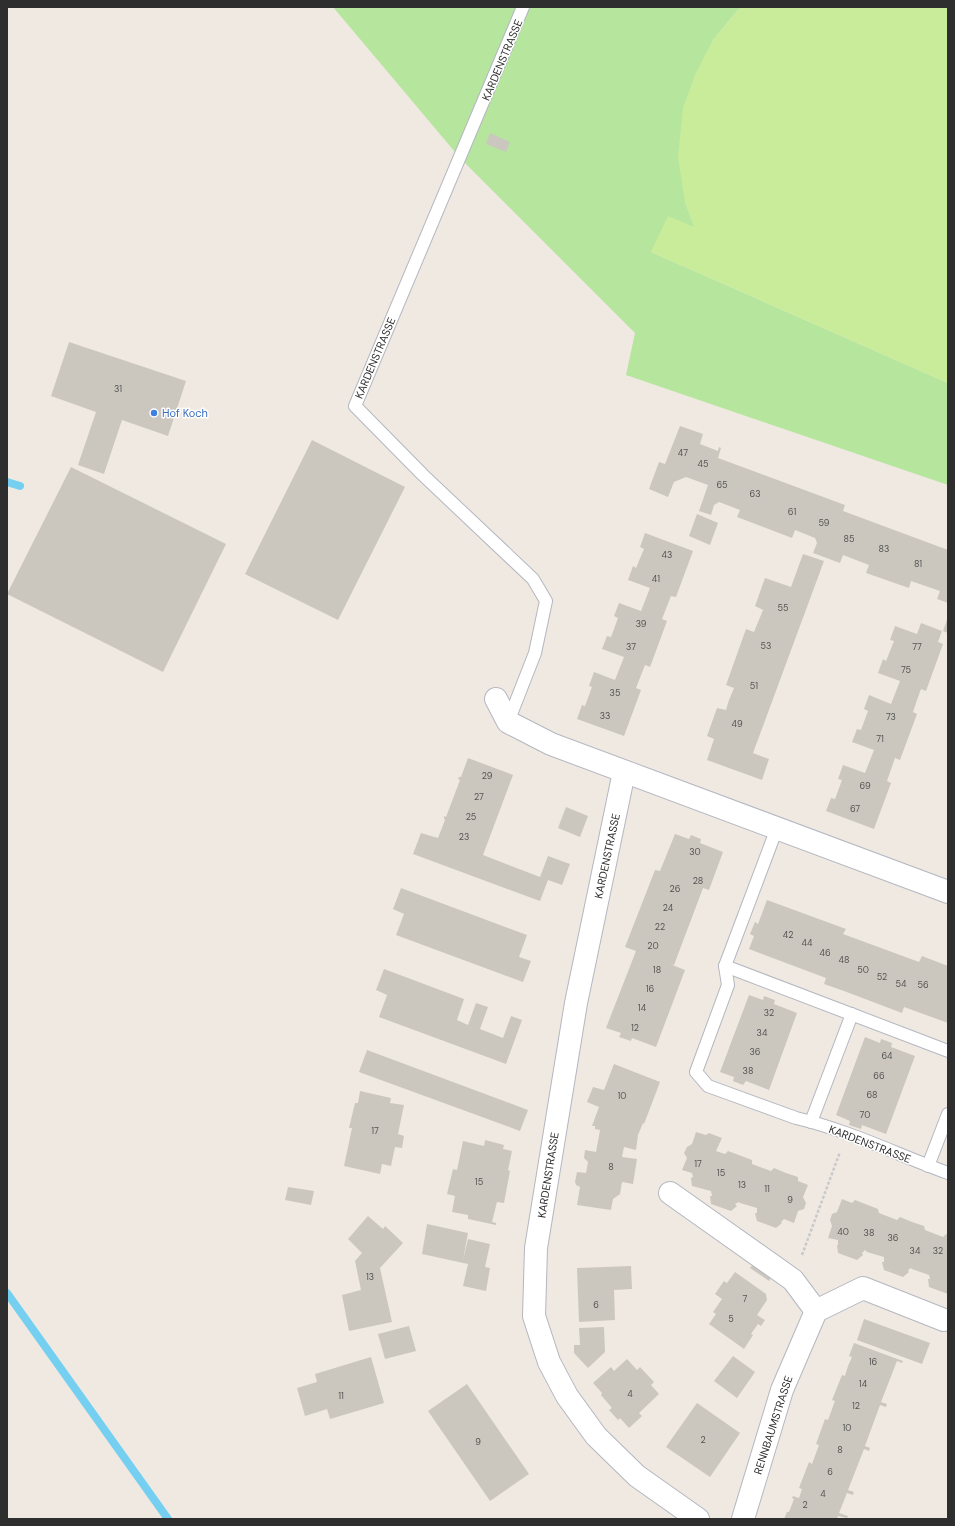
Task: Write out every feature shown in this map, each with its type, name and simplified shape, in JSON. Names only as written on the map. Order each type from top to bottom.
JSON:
[{"type":"street","points":[[496,699],[508,722],[551,744],[948,892]]},
{"type":"street","name":"KARDENSTRASSE","points":[[624,772],[573,1019],[536,1248],[534,1316],[549,1362],[567,1396],[596,1436],[637,1476],[698,1519]]},
{"type":"street","points":[[670,1193],[793,1280],[816,1311],[863,1288],[944,1320]]},
{"type":"street","name":"RENNBAUMSTRASSE","points":[[743,1519],[782,1390],[816,1311]]},
{"type":"lane","name":"KARDENSTRASSE","points":[[508,722],[535,653],[546,601],[533,579],[423,475],[355,406],[523,7]]},
{"type":"lane","points":[[776,828],[724,966],[948,1051]]},
{"type":"lane","name":"KARDENSTRASSE","points":[[724,966],[728,985],[696,1072],[708,1086],[796,1118],[846,1134],[948,1173]]},
{"type":"lane","points":[[811,1122],[852,1014]]},
{"type":"lane","points":[[928,1166],[948,1114]]},
{"type":"path","points":[[793,1280],[846,1134]]},
{"type":"green space","points":[[333,7],[743,7],[737,11],[713,40],[685,202],[695,228],[651,252],[948,383],[948,485],[626,375],[635,333],[460,158]]},
{"type":"green space","points":[[743,7],[948,7],[948,383],[651,252],[668,216],[694,227],[685,202],[678,157],[683,108],[695,75],[713,40],[737,11]]},
{"type":"building","points":[[490,133],[510,142],[506,152],[486,144]]},
{"type":"building","points":[[69,342],[186,381],[168,436],[122,420],[104,474],[78,465],[96,412],[51,396]]},
{"type":"building","points":[[680,426],[703,434],[700,444],[718,451],[719,447],[721,448],[718,458],[845,505],[843,511],[948,550],[948,603],[937,599],[940,591],[911,581],[909,588],[866,573],[869,565],[843,555],[840,563],[813,553],[817,543],[815,538],[795,530],[792,538],[737,517],[740,510],[719,502],[714,505],[711,515],[699,511],[708,485],[686,477],[674,482],[668,497],[649,489],[659,462],[665,464]]},
{"type":"building","points":[[312,440],[405,487],[338,620],[245,574]]},
{"type":"building","points":[[71,467],[226,544],[163,672],[7,594]]},
{"type":"building","points":[[697,514],[718,523],[710,545],[689,536]]},
{"type":"building","points":[[645,533],[693,551],[676,597],[671,596],[662,619],[667,621],[650,667],[645,665],[636,688],[641,690],[624,736],[577,719],[582,705],[585,706],[592,687],[589,686],[594,672],[615,680],[624,657],[602,649],[607,636],[611,637],[618,618],[614,616],[619,603],[641,611],[650,588],[628,580],[633,566],[636,568],[644,549],[640,547]]},
{"type":"building","points":[[803,554],[824,561],[753,753],[769,759],[762,780],[707,760],[714,739],[707,736],[717,708],[726,710],[734,688],[726,685],[746,629],[754,632],[763,610],[755,606],[765,578],[791,587]]},
{"type":"building","points":[[948,620],[948,633],[943,631]]},
{"type":"building","points":[[921,623],[942,631],[938,642],[943,644],[926,691],[921,689],[913,712],[917,714],[900,760],[895,758],[887,781],[891,783],[874,829],[826,811],[831,798],[835,799],[842,780],[838,779],[843,765],[865,773],[874,750],[852,742],[857,729],[861,730],[868,711],[864,709],[869,695],[891,704],[900,681],[878,673],[883,659],[886,661],[894,641],[890,640],[895,626],[917,634]]},
{"type":"building","points":[[468,758],[513,775],[483,855],[540,877],[548,856],[570,864],[562,885],[548,880],[540,901],[413,854],[421,833],[438,838],[445,820],[444,816],[446,817],[460,780],[458,779],[461,777]]},
{"type":"building","points":[[566,807],[588,816],[580,837],[558,828]]},
{"type":"building","points":[[675,834],[689,839],[691,835],[701,839],[700,843],[723,852],[709,890],[703,888],[674,965],[670,964],[685,970],[656,1047],[632,1038],[631,1041],[619,1037],[621,1033],[606,1028],[636,951],[625,947],[655,870],[660,871]]},
{"type":"building","points":[[401,888],[527,935],[519,957],[531,961],[523,982],[396,935],[404,914],[393,909]]},
{"type":"building","points":[[767,900],[846,929],[843,934],[919,962],[922,956],[948,966],[948,1023],[904,1007],[902,1013],[824,984],[826,978],[749,949],[754,936],[750,934],[755,922],[758,924]]},
{"type":"building","points":[[384,969],[464,999],[457,1020],[468,1025],[476,1003],[488,1007],[480,1029],[503,1038],[511,1016],[522,1020],[506,1064],[379,1017],[387,995],[376,990]]},
{"type":"building","points":[[749,995],[763,1000],[764,996],[775,1000],[774,1004],[797,1013],[769,1090],[746,1081],[743,1085],[733,1081],[734,1077],[720,1072]]},
{"type":"building","points":[[865,1037],[880,1043],[881,1039],[892,1043],[891,1047],[915,1056],[886,1134],[862,1125],[861,1129],[849,1125],[850,1121],[836,1115]]},
{"type":"building","points":[[367,1050],[528,1110],[520,1131],[359,1072]]},
{"type":"building","points":[[614,1064],[660,1082],[644,1124],[643,1123],[638,1135],[636,1150],[624,1147],[622,1157],[637,1159],[633,1184],[622,1182],[620,1194],[613,1199],[611,1210],[577,1205],[580,1187],[576,1185],[575,1182],[577,1172],[586,1173],[588,1162],[584,1158],[585,1150],[596,1152],[600,1130],[595,1129],[595,1126],[592,1126],[599,1107],[587,1102],[593,1087],[604,1090]]},
{"type":"building","points":[[360,1091],[391,1098],[390,1103],[404,1105],[398,1134],[404,1136],[402,1148],[395,1147],[391,1166],[382,1164],[380,1174],[344,1166],[352,1128],[349,1128],[355,1103],[358,1103]]},
{"type":"building","points":[[696,1132],[706,1135],[709,1133],[722,1138],[716,1151],[725,1154],[728,1151],[752,1160],[752,1164],[771,1171],[774,1168],[798,1177],[798,1181],[808,1185],[803,1197],[806,1203],[804,1209],[798,1211],[794,1223],[784,1219],[776,1228],[757,1221],[755,1213],[757,1213],[757,1208],[739,1202],[735,1204],[737,1206],[731,1211],[711,1204],[711,1191],[692,1186],[692,1173],[682,1170],[687,1158],[684,1153],[687,1147],[692,1144]]},
{"type":"building","points":[[485,1140],[504,1145],[503,1149],[512,1151],[504,1203],[497,1202],[492,1222],[496,1223],[496,1225],[468,1219],[468,1215],[452,1212],[455,1196],[447,1194],[453,1169],[457,1170],[463,1141],[484,1146]]},
{"type":"building","points":[[288,1187],[314,1191],[311,1205],[285,1200]]},
{"type":"building","points":[[842,1199],[852,1203],[855,1200],[878,1209],[879,1213],[897,1220],[900,1217],[924,1226],[925,1230],[943,1237],[946,1234],[948,1235],[948,1294],[929,1287],[929,1275],[911,1268],[903,1277],[884,1270],[882,1262],[884,1262],[884,1257],[865,1250],[862,1253],[863,1255],[857,1260],[838,1253],[838,1240],[828,1238],[832,1226],[830,1220],[832,1214],[837,1212]]},
{"type":"building","points":[[368,1216],[383,1229],[385,1226],[403,1243],[380,1268],[392,1322],[349,1331],[342,1295],[361,1290],[355,1261],[362,1253],[348,1239]]},
{"type":"building","points":[[427,1224],[468,1233],[463,1260],[468,1239],[490,1244],[485,1267],[490,1268],[486,1291],[463,1286],[468,1264],[422,1254]]},
{"type":"building","points":[[757,1259],[775,1271],[769,1281],[750,1268]]},
{"type":"building","points":[[631,1266],[632,1289],[614,1290],[615,1320],[579,1322],[577,1268]]},
{"type":"building","points":[[735,1272],[766,1294],[767,1300],[757,1315],[765,1320],[761,1326],[758,1324],[751,1334],[753,1335],[744,1349],[709,1324],[716,1314],[713,1312],[722,1299],[715,1294],[724,1281],[727,1283]]},
{"type":"building","points":[[864,1319],[930,1343],[922,1364],[857,1340]]},
{"type":"building","points":[[409,1326],[416,1351],[385,1359],[378,1334]]},
{"type":"building","points":[[604,1327],[605,1352],[588,1368],[574,1353],[574,1345],[580,1345],[579,1328]]},
{"type":"building","points":[[854,1343],[903,1361],[902,1363],[897,1361],[881,1402],[887,1404],[886,1407],[880,1405],[865,1446],[870,1448],[869,1451],[864,1449],[848,1490],[854,1492],[853,1495],[847,1493],[839,1513],[848,1516],[847,1518],[838,1516],[837,1519],[784,1519],[787,1512],[789,1512],[794,1499],[792,1498],[793,1496],[799,1498],[802,1489],[799,1488],[809,1462],[812,1464],[819,1445],[816,1444],[825,1419],[828,1420],[835,1401],[832,1400],[842,1375],[845,1376],[852,1357],[849,1356]]},
{"type":"building","points":[[733,1356],[755,1372],[737,1398],[714,1381]]},
{"type":"building","points":[[371,1357],[384,1403],[330,1419],[327,1409],[305,1416],[297,1388],[317,1382],[315,1374]]},
{"type":"building","points":[[627,1359],[637,1370],[640,1367],[654,1382],[651,1385],[659,1394],[639,1413],[642,1416],[629,1428],[620,1418],[618,1420],[609,1410],[612,1408],[593,1383],[611,1367],[614,1371]]},
{"type":"building","points":[[467,1384],[529,1474],[490,1501],[428,1411]]},
{"type":"building","points":[[697,1403],[740,1433],[710,1477],[666,1447]]},
{"type":"waterway","points":[[7,482],[20,486]]},
{"type":"waterway","points":[[7,1293],[168,1519]]},
{"type":"place","name":"Hof Koch","points":[[154,413]]}]
